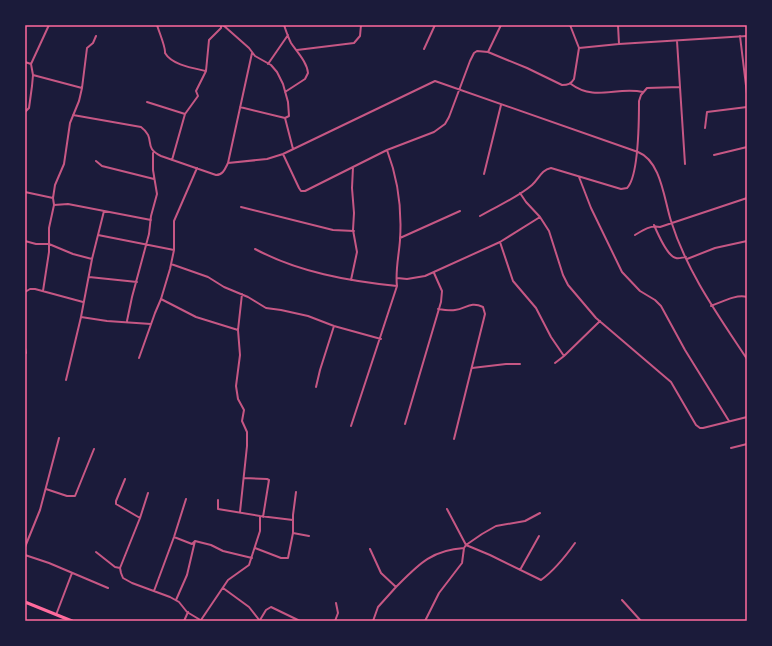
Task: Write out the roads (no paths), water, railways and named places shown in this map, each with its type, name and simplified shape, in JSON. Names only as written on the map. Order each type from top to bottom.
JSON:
[{"type":"main road","points":[[25,602],[72,621]]},
{"type":"street","points":[[157,25],[167,57],[182,64],[206,71]]},
{"type":"street","points":[[284,25],[292,43],[307,68],[308,73],[305,79],[285,92]]},
{"type":"street","points":[[297,50],[354,42],[360,36],[361,25]]},
{"type":"street","points":[[424,49],[435,25]]},
{"type":"street","points":[[488,52],[501,25]]},
{"type":"street","points":[[570,25],[579,48],[574,79],[571,84]]},
{"type":"street","points":[[618,25],[619,44]]},
{"type":"street","points":[[25,112],[29,108],[33,76],[31,64],[49,26]]},
{"type":"street","points":[[172,160],[185,114],[198,96],[196,91],[206,71],[209,40],[221,26],[255,56],[277,72],[283,84],[289,111],[288,116],[285,118]]},
{"type":"street","points":[[268,64],[288,35]]},
{"type":"street","points":[[44,291],[49,244],[49,228],[54,205],[53,198],[55,185],[64,164],[70,123],[79,101],[87,48],[93,43],[96,36]]},
{"type":"street","points":[[740,36],[747,94]]},
{"type":"street","points":[[579,48],[747,36]]},
{"type":"street","points":[[676,41],[685,164]]},
{"type":"street","points":[[283,154],[301,191],[309,189],[387,150],[440,128],[445,124],[449,117],[474,54],[477,51],[488,52],[527,68],[556,83],[567,85],[571,84],[579,90],[589,92],[609,92],[633,90],[643,92]]},
{"type":"street","points":[[153,152],[216,175],[220,175],[223,172],[228,163],[252,53]]},
{"type":"street","points":[[25,62],[31,64]]},
{"type":"street","points":[[33,76],[82,88]]},
{"type":"street","points":[[228,163],[267,159],[283,154],[428,83],[435,81],[453,86],[460,90],[638,152],[644,155],[655,168],[671,222],[686,258],[712,306],[747,359]]},
{"type":"street","points":[[480,216],[534,184],[546,169],[551,168],[621,189],[627,188],[631,182],[638,152],[640,101],[643,92],[647,88],[680,87]]},
{"type":"street","points":[[25,102],[29,101]]},
{"type":"street","points":[[147,102],[185,114]]},
{"type":"street","points":[[484,174],[502,104]]},
{"type":"street","points":[[705,128],[707,112],[747,107]]},
{"type":"street","points":[[240,108],[285,118]]},
{"type":"street","points":[[73,115],[141,127],[148,132],[150,139],[150,148],[153,152],[153,170],[157,194],[151,220],[150,234],[146,244],[127,321]]},
{"type":"street","points":[[285,118],[292,149]]},
{"type":"street","points":[[714,155],[747,147]]},
{"type":"street","points":[[351,426],[397,286],[396,278],[400,238],[399,196],[393,167],[387,150]]},
{"type":"street","points":[[96,161],[102,166],[154,179]]},
{"type":"street","points":[[351,280],[356,252],[352,188],[354,167]]},
{"type":"street","points":[[139,358],[161,299],[171,264],[174,250],[174,221],[197,168]]},
{"type":"street","points":[[579,177],[591,208],[622,272],[640,291],[655,300],[661,306],[685,350],[730,422]]},
{"type":"street","points":[[25,192],[53,198]]},
{"type":"street","points":[[520,193],[540,217],[549,231],[568,286],[581,302],[600,321],[671,382],[696,426],[700,428],[747,417]]},
{"type":"street","points":[[635,235],[654,225],[660,227],[671,222],[747,198]]},
{"type":"street","points":[[54,205],[68,204],[151,220]]},
{"type":"street","points":[[241,207],[333,230],[354,231]]},
{"type":"street","points":[[66,380],[104,211]]},
{"type":"street","points":[[400,238],[460,211]]},
{"type":"street","points":[[396,278],[417,278],[434,273],[500,242],[540,217]]},
{"type":"street","points":[[654,225],[667,249],[673,257],[676,258],[686,258],[715,248],[747,242]]},
{"type":"street","points":[[98,234],[174,250]]},
{"type":"street","points":[[25,241],[36,244],[49,244],[72,254],[92,259]]},
{"type":"street","points":[[500,242],[513,281],[536,308],[551,337],[564,356]]},
{"type":"street","points":[[255,249],[270,257],[297,267],[351,280],[397,286]]},
{"type":"street","points":[[171,264],[208,277],[224,287],[242,294],[266,308],[303,315],[334,326],[380,339]]},
{"type":"street","points":[[405,424],[442,291],[434,273]]},
{"type":"street","points":[[89,277],[137,282]]},
{"type":"street","points":[[25,292],[30,289],[44,291],[84,302]]},
{"type":"street","points":[[240,512],[247,435],[242,421],[244,410],[238,399],[236,386],[240,355],[238,330],[242,294]]},
{"type":"street","points":[[712,306],[734,298],[743,296],[747,297]]},
{"type":"street","points":[[161,299],[196,317],[238,330]]},
{"type":"street","points":[[438,309],[456,310],[477,304],[483,307],[485,314],[454,439]]},
{"type":"street","points":[[81,317],[107,321],[127,321],[151,324]]},
{"type":"street","points":[[555,363],[600,321]]},
{"type":"street","points":[[316,388],[334,326]]},
{"type":"street","points":[[25,348],[26,353]]},
{"type":"street","points":[[472,368],[520,364]]},
{"type":"street","points":[[25,547],[40,510],[59,438]]},
{"type":"street","points":[[731,448],[747,444]]},
{"type":"street","points":[[46,488],[67,496],[75,496],[94,449]]},
{"type":"street","points":[[148,493],[140,518],[120,568],[120,573],[123,578],[176,601],[201,621],[233,575],[249,565],[260,532],[269,480],[244,478]]},
{"type":"street","points":[[125,479],[116,504],[140,518]]},
{"type":"street","points":[[255,548],[286,559],[290,554],[296,492]]},
{"type":"street","points":[[154,591],[186,499]]},
{"type":"street","points":[[218,500],[218,509],[293,520]]},
{"type":"street","points":[[425,621],[439,593],[462,563],[465,547],[447,509]]},
{"type":"street","points":[[373,621],[378,607],[396,587],[427,558],[453,549],[465,547],[482,534],[496,526],[524,521],[540,513]]},
{"type":"street","points":[[293,533],[309,536]]},
{"type":"street","points":[[520,570],[539,536]]},
{"type":"street","points":[[174,537],[192,544],[195,541],[211,545],[223,551],[252,558]]},
{"type":"street","points":[[176,601],[187,575],[195,541]]},
{"type":"street","points":[[465,547],[541,580],[547,577],[565,558],[575,543]]},
{"type":"street","points":[[370,549],[381,573],[396,587]]},
{"type":"street","points":[[96,552],[115,567],[120,568]]},
{"type":"street","points":[[25,555],[108,588]]},
{"type":"street","points":[[56,615],[72,573]]},
{"type":"street","points":[[223,588],[250,607],[260,621],[266,610],[271,607],[300,621]]},
{"type":"street","points":[[622,600],[641,621]]},
{"type":"street","points":[[335,621],[338,613],[336,603]]},
{"type":"street","points":[[184,621],[188,612]]}]
